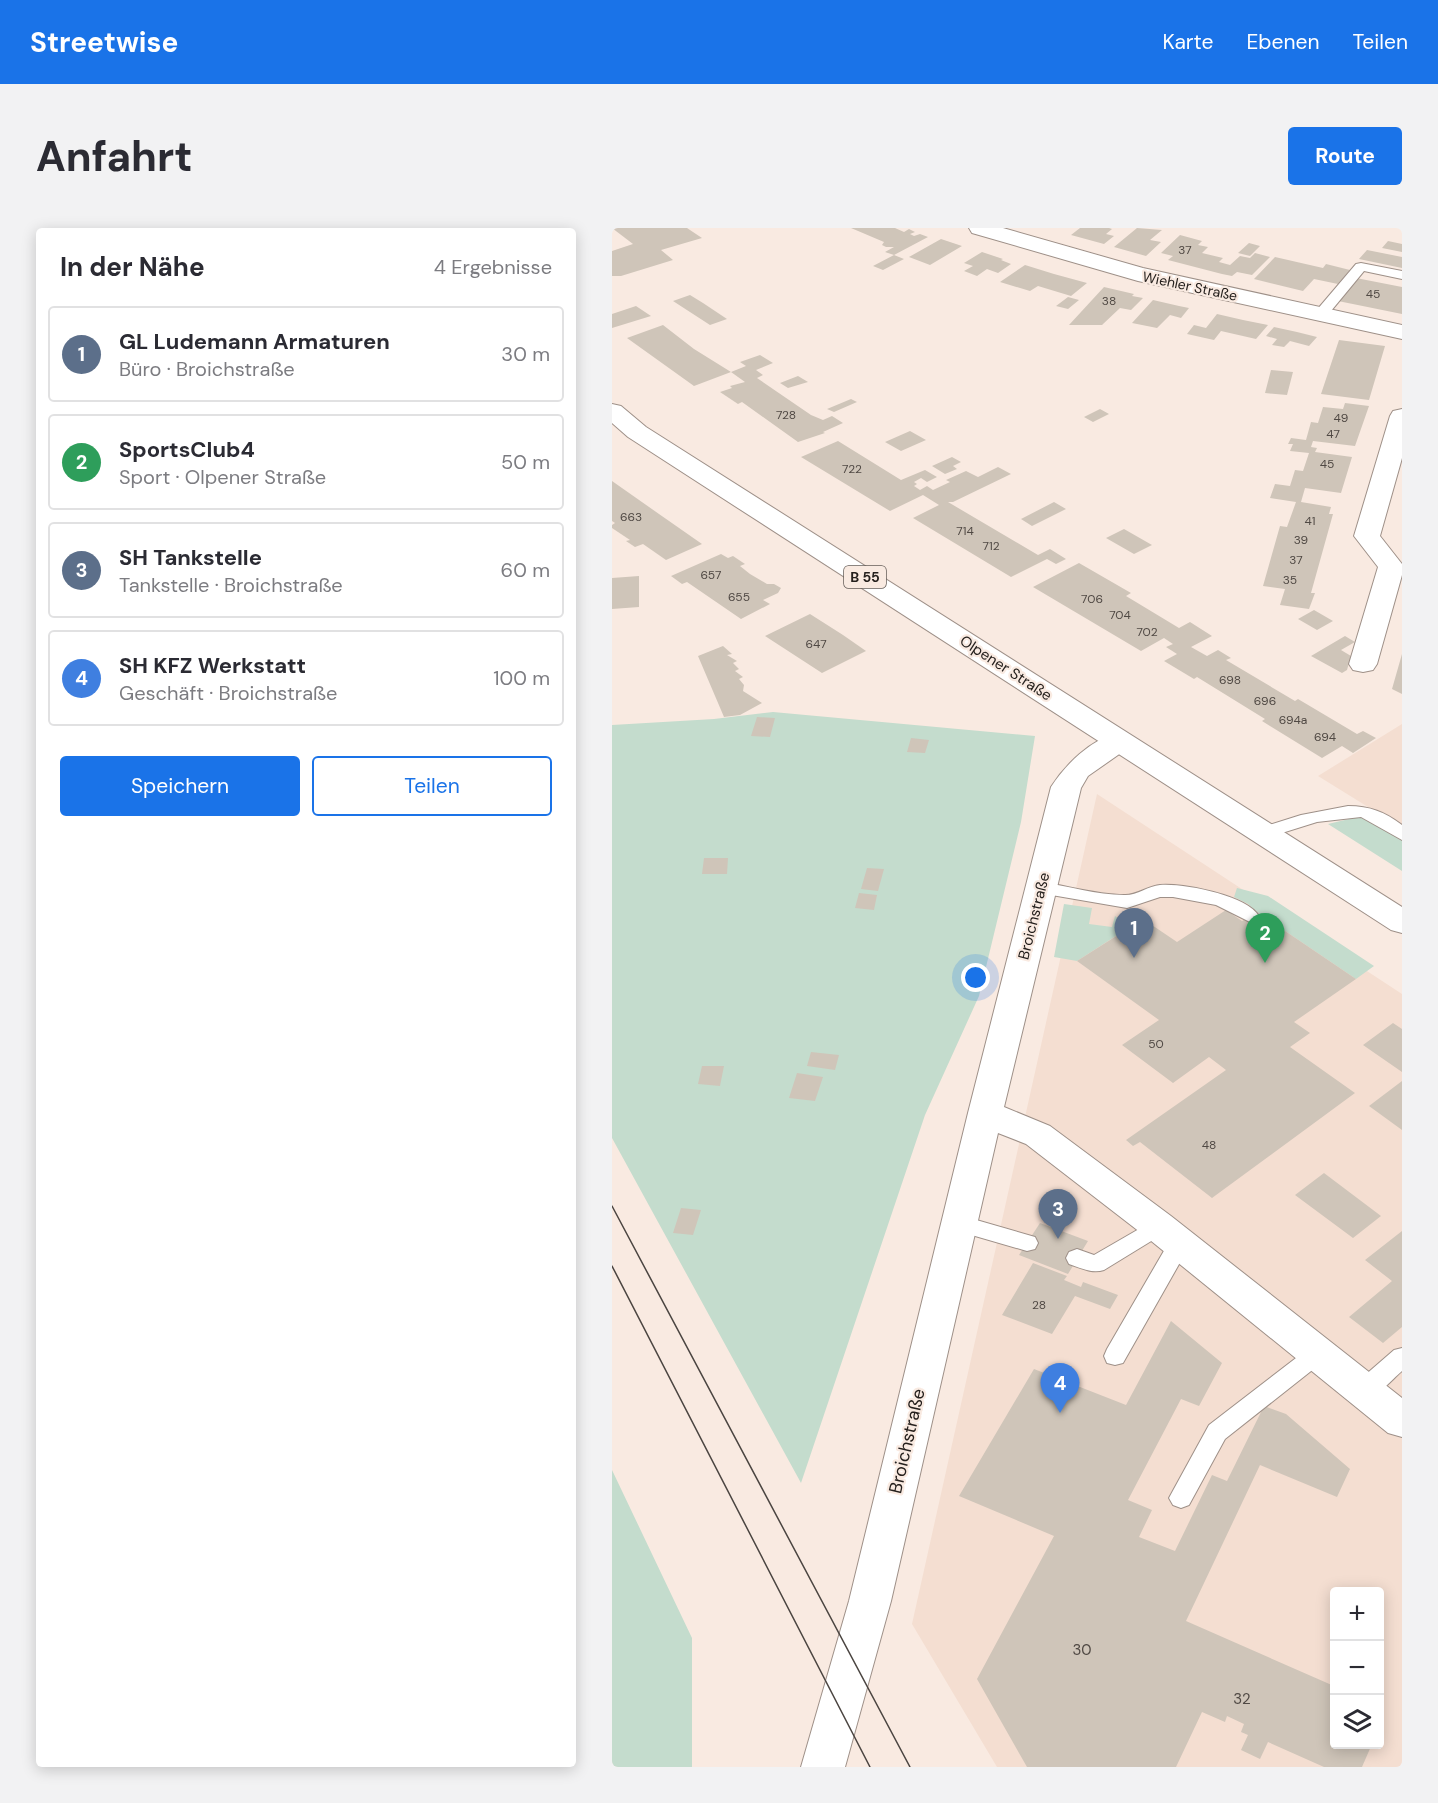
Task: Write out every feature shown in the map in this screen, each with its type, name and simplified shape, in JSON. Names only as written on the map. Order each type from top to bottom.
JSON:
[{"type":"street","name":"Wiehler Straße","points":[[980,228],[1138,274],[1402,332]]},
{"type":"street","name":"Olpener Straße","points":[[612,411],[637,432],[1402,922]]},
{"type":"street","points":[[1363,664],[1396,568],[1367,536],[1395,466],[1402,416]]},
{"type":"street","name":"Broichstraße","points":[[823,1767],[870,1600],[985,1113],[1067,782],[1078,770],[1118,742]]},
{"type":"street","points":[[985,1113],[1038,1135],[1169,1235],[1402,1421]]},
{"type":"lane","points":[[1321,314],[1361,267],[1402,275]]},
{"type":"lane","points":[[1263,833],[1290,822],[1355,810],[1371,814],[1402,834]]},
{"type":"lane","points":[[1041,888],[1127,902],[1158,891],[1173,891],[1220,900],[1250,916]]},
{"type":"lane","points":[[959,1223],[1027,1243]]},
{"type":"lane","points":[[1077,1258],[1096,1264],[1169,1235]]},
{"type":"lane","points":[[1115,1356],[1169,1235]]},
{"type":"lane","points":[[1181,1498],[1217,1432],[1317,1354]]},
{"type":"lane","points":[[1364,1390],[1402,1357]]},
{"type":"shaded area","points":[[1402,724],[1402,828],[1318,776]]},
{"type":"shaded area","points":[[1097,794],[1402,994],[1402,1767],[997,1767],[912,1624]]},
{"type":"green space","points":[[773,712],[1035,736],[1021,822],[979,996],[925,1115],[801,1483],[612,1138],[612,725],[714,719]]},
{"type":"green space","points":[[1366,815],[1402,839],[1402,871],[1328,824]]},
{"type":"green space","points":[[1237,888],[1268,896],[1374,966],[1356,979],[1248,904],[1234,897]]},
{"type":"green space","points":[[1064,904],[1092,908],[1089,924],[1112,927],[1115,916],[1130,927],[1077,961],[1054,957]]},
{"type":"green space","points":[[612,1470],[692,1638],[692,1767],[612,1767]]},
{"type":"building","points":[[612,228],[687,228],[702,238],[661,250],[673,260],[621,276],[612,276],[612,251],[633,244]]},
{"type":"building","points":[[851,228],[895,228],[904,232],[909,229],[915,232],[910,234],[914,236],[920,234],[928,237],[894,255],[885,252],[894,247],[886,247],[882,245],[884,242]]},
{"type":"building","points":[[1080,228],[1109,228],[1112,229],[1106,234],[1114,236],[1104,244],[1071,235]]},
{"type":"building","points":[[1137,228],[1162,230],[1150,240],[1161,242],[1146,256],[1114,247]]},
{"type":"building","points":[[1180,235],[1202,241],[1198,245],[1208,247],[1202,253],[1223,258],[1219,262],[1230,265],[1240,256],[1250,258],[1255,253],[1270,257],[1252,275],[1237,272],[1232,276],[1222,274],[1168,260],[1173,256],[1161,253]]},
{"type":"building","points":[[941,239],[962,246],[930,265],[909,257]]},
{"type":"building","points":[[1388,241],[1402,244],[1402,252],[1382,248]]},
{"type":"building","points":[[1249,243],[1260,246],[1250,256],[1238,253]]},
{"type":"building","points":[[1367,250],[1402,257],[1402,268],[1359,259]]},
{"type":"building","points":[[982,252],[1011,264],[998,273],[987,269],[977,276],[964,271],[973,266],[964,263]]},
{"type":"building","points":[[894,255],[904,259],[883,270],[873,266]]},
{"type":"building","points":[[1275,257],[1323,268],[1326,264],[1350,270],[1338,284],[1314,279],[1303,291],[1254,279]]},
{"type":"building","points":[[1025,265],[1087,283],[1071,296],[1038,286],[1030,291],[1000,282]]},
{"type":"building","points":[[1356,278],[1402,287],[1402,314],[1338,301]]},
{"type":"building","points":[[1104,287],[1143,298],[1131,310],[1120,308],[1102,325],[1069,325]]},
{"type":"building","points":[[690,295],[727,319],[710,325],[673,301]]},
{"type":"building","points":[[1068,297],[1079,300],[1068,309],[1056,306]]},
{"type":"building","points":[[1153,300],[1189,308],[1181,318],[1170,315],[1157,328],[1132,323]]},
{"type":"building","points":[[636,306],[651,316],[612,328],[612,314]]},
{"type":"building","points":[[1217,314],[1268,325],[1256,339],[1221,331],[1214,340],[1187,334],[1194,325],[1206,328]]},
{"type":"building","points":[[663,325],[694,349],[731,372],[694,386],[627,338]]},
{"type":"building","points":[[1274,327],[1317,337],[1309,346],[1290,341],[1284,347],[1272,345],[1277,339],[1266,336]]},
{"type":"building","points":[[1339,340],[1385,346],[1369,400],[1321,394]]},
{"type":"building","points":[[760,355],[773,363],[756,370],[763,375],[757,378],[811,415],[823,420],[832,416],[843,423],[823,432],[825,433],[798,442],[742,402],[738,404],[720,392],[732,388],[730,386],[745,382],[731,372],[746,366],[740,362]]},
{"type":"building","points":[[1271,370],[1293,372],[1287,395],[1265,393]]},
{"type":"building","points":[[798,376],[808,382],[788,388],[780,383]]},
{"type":"building","points":[[851,399],[857,402],[834,412],[827,409]]},
{"type":"building","points":[[1345,403],[1369,406],[1355,446],[1313,441],[1311,447],[1317,448],[1315,452],[1352,457],[1341,493],[1305,488],[1301,502],[1331,507],[1329,514],[1333,514],[1311,593],[1315,593],[1309,609],[1280,605],[1285,589],[1263,586],[1280,526],[1287,527],[1296,502],[1270,498],[1275,484],[1290,486],[1295,470],[1303,471],[1309,453],[1290,451],[1293,444],[1288,444],[1291,438],[1306,440],[1311,422],[1318,423],[1323,407],[1343,409]]},
{"type":"building","points":[[1100,409],[1109,414],[1093,422],[1084,417]]},
{"type":"building","points":[[910,431],[926,440],[901,451],[885,442]]},
{"type":"building","points":[[838,441],[901,480],[925,470],[937,477],[927,482],[921,478],[914,482],[917,484],[914,486],[920,490],[927,486],[933,490],[950,482],[946,480],[966,471],[978,477],[998,467],[1011,474],[953,502],[948,502],[1038,555],[1050,549],[1066,559],[1056,564],[1047,559],[1011,577],[913,518],[939,505],[923,495],[890,511],[801,457]]},
{"type":"building","points":[[952,457],[961,462],[953,466],[957,469],[945,474],[932,466]]},
{"type":"building","points":[[612,481],[702,544],[666,560],[643,544],[635,547],[626,541],[630,540],[612,528],[615,523],[612,521]]},
{"type":"building","points":[[1054,502],[1066,509],[1032,526],[1021,519]]},
{"type":"building","points":[[1124,529],[1152,545],[1134,554],[1106,538]]},
{"type":"building","points":[[721,554],[728,558],[733,556],[745,564],[740,566],[750,574],[767,584],[774,584],[781,588],[778,593],[763,600],[770,604],[741,619],[687,582],[682,584],[671,576]]},
{"type":"building","points":[[1079,563],[1131,593],[1126,596],[1179,628],[1190,622],[1212,636],[1191,647],[1207,656],[1218,650],[1231,658],[1226,660],[1295,701],[1298,699],[1357,734],[1363,731],[1376,738],[1353,753],[1342,746],[1322,758],[1197,677],[1194,679],[1164,661],[1177,654],[1166,647],[1173,644],[1164,638],[1141,651],[1033,587]]},
{"type":"building","points":[[639,576],[639,607],[612,609],[612,578]]},
{"type":"building","points":[[1314,610],[1333,621],[1317,630],[1298,619]]},
{"type":"building","points":[[810,614],[866,651],[822,673],[765,636]]},
{"type":"building","points":[[1345,636],[1355,642],[1341,650],[1351,656],[1347,670],[1342,673],[1311,656]]},
{"type":"building","points":[[723,646],[732,654],[727,655],[737,661],[733,663],[739,669],[735,671],[743,677],[739,679],[744,685],[743,691],[762,703],[740,715],[724,717],[698,656]]},
{"type":"building","points":[[1402,654],[1402,694],[1392,689]]},
{"type":"building","points":[[757,717],[775,718],[770,737],[751,736]]},
{"type":"building","points":[[911,738],[929,740],[925,753],[907,752]]},
{"type":"building","points":[[704,858],[728,858],[727,874],[702,874]]},
{"type":"building","points":[[867,868],[884,869],[878,891],[861,889]]},
{"type":"building","points":[[859,893],[877,895],[874,910],[855,908]]},
{"type":"building","points":[[1226,910],[1242,921],[1257,912],[1356,979],[1294,1022],[1310,1033],[1290,1047],[1355,1093],[1212,1198],[1140,1142],[1133,1146],[1126,1140],[1226,1070],[1209,1057],[1173,1083],[1122,1045],[1159,1020],[1077,961],[1143,919],[1177,942]]},
{"type":"building","points":[[1393,1023],[1402,1029],[1402,1072],[1363,1045]]},
{"type":"building","points":[[811,1052],[839,1055],[835,1070],[807,1066]]},
{"type":"building","points":[[702,1066],[724,1066],[720,1086],[698,1084]]},
{"type":"building","points":[[797,1073],[823,1077],[815,1101],[789,1098]]},
{"type":"building","points":[[1402,1081],[1402,1130],[1369,1106]]},
{"type":"building","points":[[1324,1173],[1381,1216],[1353,1238],[1295,1195]]},
{"type":"building","points":[[681,1208],[701,1210],[693,1235],[673,1233]]},
{"type":"building","points":[[1040,1223],[1088,1241],[1068,1274],[1019,1255]]},
{"type":"building","points":[[1402,1231],[1402,1327],[1383,1343],[1349,1317],[1392,1281],[1365,1260]]},
{"type":"building","points":[[1033,1263],[1067,1276],[1064,1280],[1081,1287],[1083,1282],[1118,1295],[1110,1309],[1075,1296],[1052,1334],[1002,1315]]},
{"type":"building","points":[[1171,1321],[1222,1363],[1199,1406],[1181,1399],[1128,1500],[1152,1510],[1139,1537],[1175,1551],[1212,1475],[1227,1481],[1264,1406],[1286,1414],[1350,1469],[1337,1497],[1260,1465],[1186,1621],[1330,1684],[1330,1749],[1370,1749],[1362,1767],[1324,1767],[1268,1742],[1260,1759],[1241,1750],[1248,1735],[1241,1732],[1244,1724],[1227,1716],[1225,1722],[1202,1712],[1176,1767],[1027,1767],[977,1679],[1054,1536],[959,1496],[1034,1369],[1126,1405]]},
{"type":"tram line","points":[[612,1206],[910,1767]]},
{"type":"tram line","points":[[612,1266],[870,1767]]},
{"type":"place","name":"GL Ludemann Armaturen","points":[[1134,958]]},
{"type":"place","name":"SportsClub4","points":[[1265,963]]},
{"type":"place","name":"SH Tankstelle","points":[[1058,1239]]},
{"type":"place","name":"SH KFZ Werkstatt","points":[[1060,1413]]}]
